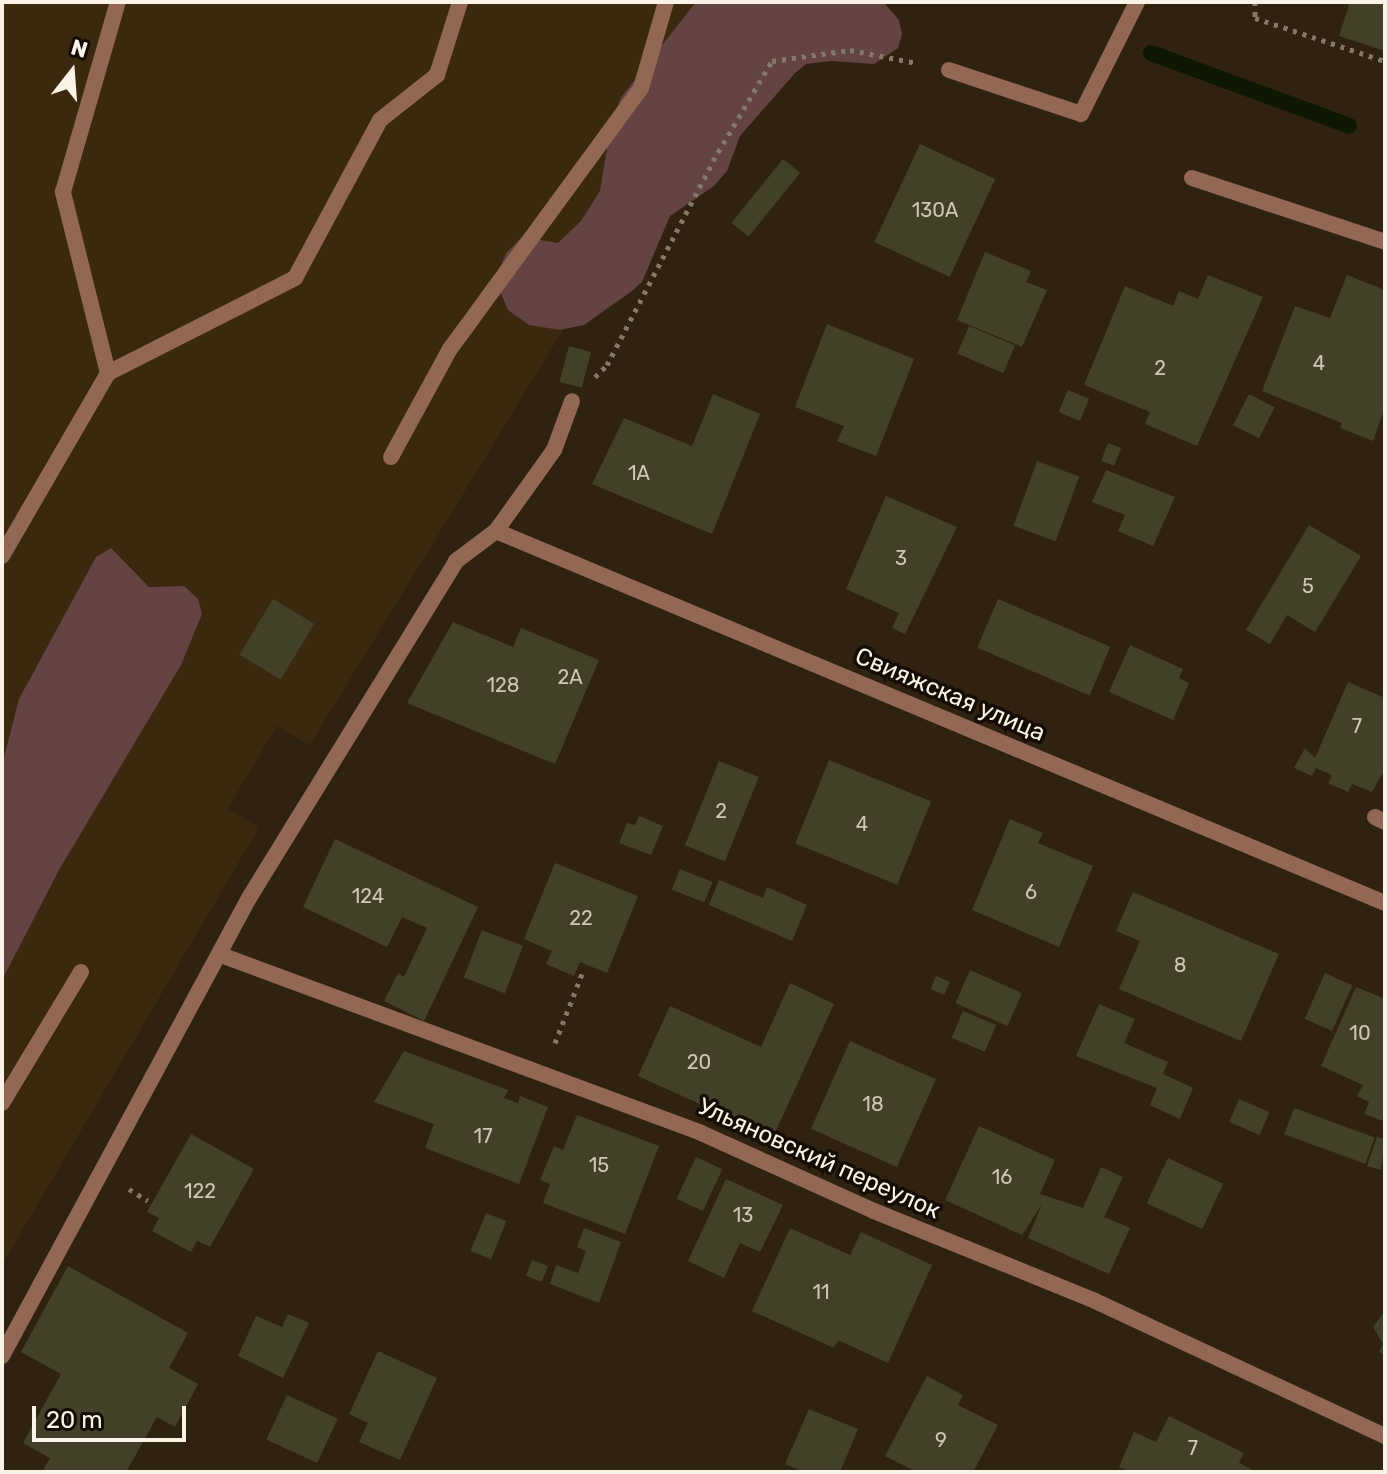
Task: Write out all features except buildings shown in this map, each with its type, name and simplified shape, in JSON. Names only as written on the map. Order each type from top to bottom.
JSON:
[{"type":"street","points":[[108,373],[63,192],[118,2]]},
{"type":"street","points":[[2,556],[108,373],[295,278],[380,120],[437,75],[460,2]]},
{"type":"street","points":[[391,457],[450,349],[641,88],[666,2]]},
{"type":"street","points":[[949,70],[1081,114],[1137,2]]},
{"type":"street","points":[[1192,178],[1385,242]]},
{"type":"street","points":[[2,1356],[221,955],[249,898],[456,561],[496,531],[554,450],[572,401]]},
{"type":"street","name":"Свияжская улица","points":[[496,531],[1385,903]]},
{"type":"street","name":"Ульяновский переулок","points":[[221,955],[699,1132],[874,1211],[1093,1300],[1385,1436]]},
{"type":"street","points":[[2,1103],[81,972]]},
{"type":"path","points":[[1255,2],[1255,18],[1385,61]]},
{"type":"path","points":[[572,401],[607,365],[713,161],[772,61],[850,50],[949,70]]},
{"type":"path","points":[[543,1074],[583,971]]},
{"type":"shaded area","points":[[2,2],[763,2],[310,745],[277,726],[228,808],[259,828],[2,1265]]},
{"type":"shaded area","points":[[696,2],[883,2],[899,20],[902,34],[898,48],[874,64],[831,61],[806,64],[795,73],[740,136],[727,171],[714,186],[670,216],[642,282],[632,291],[584,325],[560,330],[529,325],[508,310],[500,291],[499,269],[507,252],[522,237],[558,243],[581,221],[600,191],[612,118],[622,96]]},
{"type":"shaded area","points":[[111,548],[149,587],[184,586],[198,599],[202,614],[181,665],[59,870],[2,980],[2,765],[19,699],[96,557]]},
{"type":"waterway","points":[[1151,53],[1349,126]]}]
